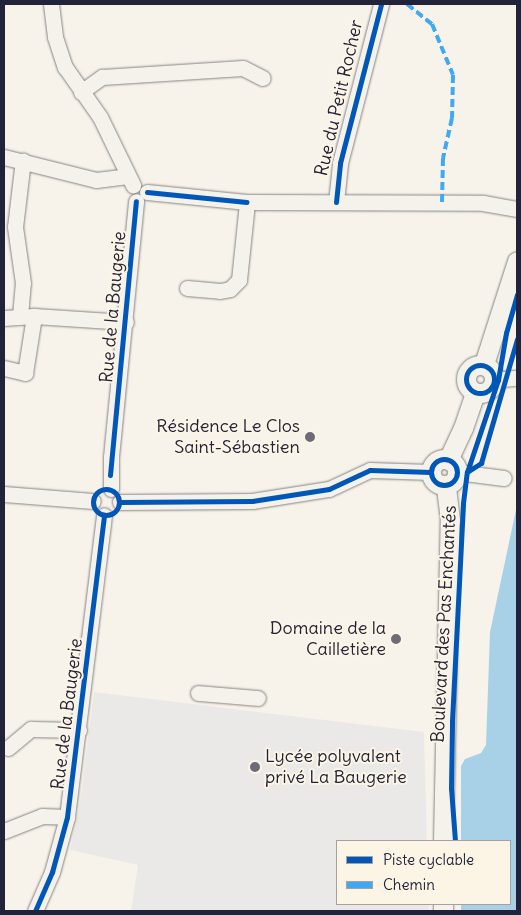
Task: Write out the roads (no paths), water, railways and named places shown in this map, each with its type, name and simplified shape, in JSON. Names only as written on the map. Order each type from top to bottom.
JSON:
[{"type":"main road","points":[[431,472],[436,482],[450,472],[474,394],[467,383],[469,373],[474,366],[493,375],[517,261]]},
{"type":"main road","name":"Boulevard des Pas Enchantés","points":[[443,840],[450,472]]},
{"type":"street","points":[[4,157],[96,180],[130,181],[100,117],[80,92],[60,54],[51,4]]},
{"type":"street","name":"Rue du Petit Rocher","points":[[336,202],[340,163],[382,4]]},
{"type":"street","points":[[80,92],[102,77],[243,68],[263,78]]},
{"type":"street","points":[[4,368],[26,373],[28,316],[15,227],[22,160]]},
{"type":"street","name":"Rue de la Baugerie","points":[[109,484],[126,322],[142,197],[130,196],[130,181]]},
{"type":"street","points":[[142,197],[246,202],[482,203],[517,209]]},
{"type":"street","points":[[188,288],[220,292],[230,289],[239,280],[246,202]]},
{"type":"street","points":[[4,318],[28,316],[126,322]]},
{"type":"street","points":[[493,375],[517,378]]},
{"type":"street","points":[[120,502],[252,502],[329,489],[370,470],[431,472]]},
{"type":"street","points":[[450,472],[504,478]]},
{"type":"street","points":[[109,484],[120,502],[114,513],[104,515],[94,508],[93,501],[99,490],[109,484]]},
{"type":"street","points":[[4,494],[93,501]]},
{"type":"street","name":"Rue de la Baugerie","points":[[35,911],[52,872],[67,817],[104,515]]},
{"type":"street","points":[[198,693],[258,698]]},
{"type":"street","name":"Rue de la Baugerie","points":[[8,748],[31,729],[79,730]]},
{"type":"street","points":[[4,832],[42,816],[67,817]]},
{"type":"water","points":[[517,505],[517,911],[461,911],[461,905],[511,905],[511,840],[461,840],[461,766],[465,759],[481,753],[486,745],[490,632]]},
{"type":"place","name":"Résidence Le Clos Saint-Sébastien","points":[[310,437]]},
{"type":"place","name":"Domaine de la Cailletière","points":[[396,639]]},
{"type":"place","name":"Lycée polyvalent privé La Baugerie","points":[[255,767]]}]
